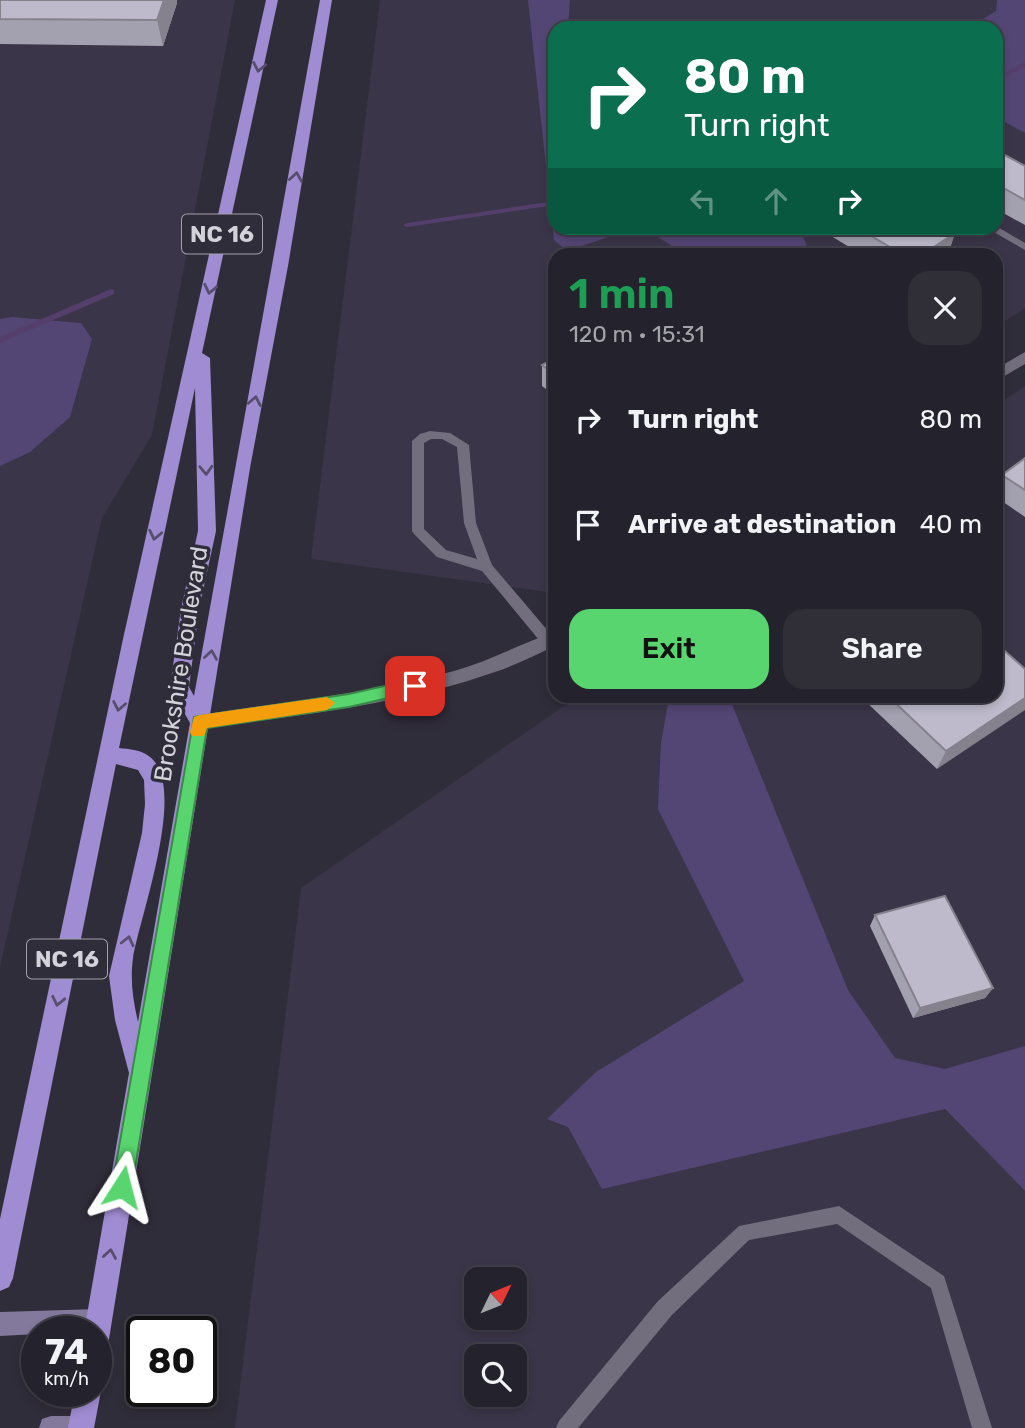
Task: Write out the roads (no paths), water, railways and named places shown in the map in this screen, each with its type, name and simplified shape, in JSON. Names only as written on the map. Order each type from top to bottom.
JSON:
[{"type":"highway","name":"Brookshire Boulevard","points":[[0,1278],[132,639],[272,0]]},
{"type":"highway","name":"Brookshire Boulevard","points":[[100,1316],[242,468],[281,266],[326,0]]},
{"type":"highway","points":[[200,722],[179,687],[190,609],[207,531],[201,329]]},
{"type":"highway","points":[[109,755],[136,759],[145,764],[155,779],[146,860],[120,976],[139,1080]]},
{"type":"highway","points":[[81,1428],[85,1407]]},
{"type":"main road","points":[[0,1324],[21,1325]]},
{"type":"main road","points":[[51,1428],[81,1428]]},
{"type":"street","points":[[1003,371],[1025,357]]},
{"type":"street","points":[[200,722],[349,700],[461,675],[494,665],[548,643]]},
{"type":"lane","points":[[1003,234],[1025,247]]},
{"type":"lane","points":[[486,567],[442,554],[418,531],[418,441],[427,434],[442,433],[463,445],[470,523],[486,567],[548,637]]},
{"type":"lane","points":[[566,1428],[665,1308],[745,1232],[839,1215],[938,1282],[982,1428]]},
{"type":"waterway","points":[[1003,76],[1025,64]]},
{"type":"waterway","points":[[407,225],[548,204]]},
{"type":"waterway","points":[[0,340],[111,292]]}]
